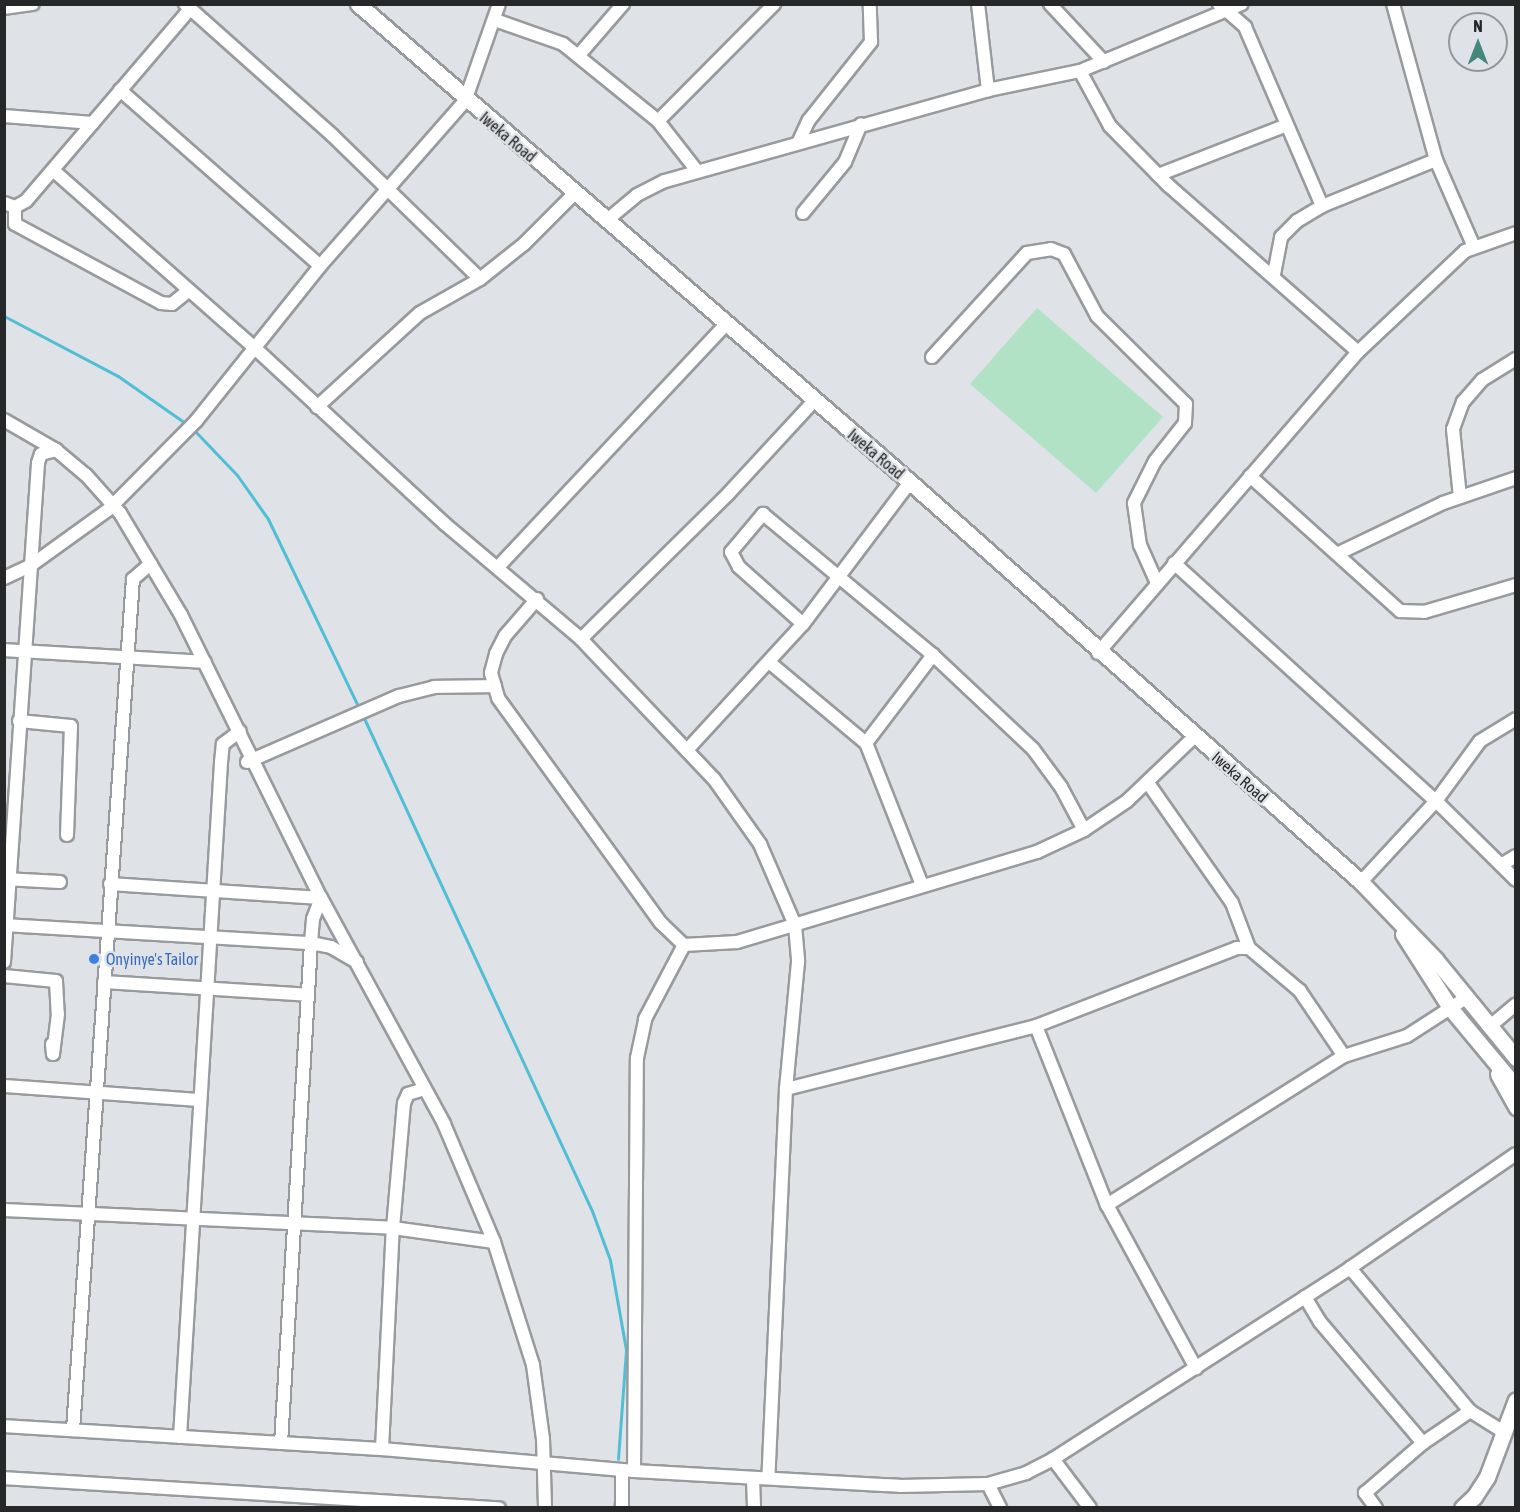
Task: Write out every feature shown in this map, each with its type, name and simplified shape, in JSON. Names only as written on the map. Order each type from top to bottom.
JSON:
[{"type":"main road","name":"Iweka Road","points":[[358,4],[465,101],[575,193],[813,402],[910,482],[1098,653],[1361,882],[1389,911]]},
{"type":"main road","points":[[1389,911],[1508,1045],[1515,1058]]},
{"type":"main road","points":[[1389,911],[1451,1009],[1515,1087]]},
{"type":"main road","points":[[1489,1055],[1515,1107]]},
{"type":"main road","points":[[1462,1508],[1474,1497],[1486,1477],[1515,1400]]},
{"type":"street","points":[[4,8],[33,4]]},
{"type":"street","points":[[4,578],[30,566],[113,504],[196,422],[256,350],[320,266],[465,101],[500,4]]},
{"type":"street","points":[[578,56],[623,4]]},
{"type":"street","points":[[658,121],[774,4]]},
{"type":"street","points":[[799,141],[809,120],[871,42],[870,4]]},
{"type":"street","points":[[978,4],[988,90]]},
{"type":"street","points":[[1050,4],[1104,62]]},
{"type":"street","points":[[606,221],[637,195],[697,171],[988,90],[1080,71],[1223,8],[1242,4]]},
{"type":"street","points":[[1393,4],[1436,160],[1474,247]]},
{"type":"street","points":[[188,291],[172,304],[161,303],[15,224],[10,205],[27,201],[54,171],[187,7],[389,188],[480,279]]},
{"type":"street","points":[[1223,8],[1245,27],[1322,206]]},
{"type":"street","points":[[495,20],[546,36],[578,56],[658,121],[697,171]]},
{"type":"street","points":[[1080,71],[1110,126],[1158,175],[1274,274],[1358,352]]},
{"type":"street","points":[[120,90],[320,266]]},
{"type":"street","points":[[4,116],[93,123]]},
{"type":"street","points":[[802,213],[845,162],[861,124]]},
{"type":"street","points":[[1158,175],[1287,124]]},
{"type":"street","points":[[1274,274],[1281,237],[1297,221],[1322,206],[1436,160]]},
{"type":"street","points":[[54,171],[317,407],[581,639],[714,779],[760,844],[795,925],[798,962],[786,1089],[768,1478]]},
{"type":"street","points":[[317,407],[420,313],[480,279],[524,244],[575,193]]},
{"type":"street","points":[[1098,653],[1358,352],[1442,269],[1474,247],[1515,232]]},
{"type":"street","points":[[932,357],[1027,253],[1051,249],[1064,254],[1097,316],[1186,404],[1185,423],[1155,461],[1134,503],[1140,545],[1157,583]]},
{"type":"street","points":[[498,567],[725,325]]},
{"type":"street","points":[[1460,497],[1453,429],[1462,402],[1482,380],[1515,359]]},
{"type":"street","points":[[581,639],[729,493],[813,402]]},
{"type":"street","points":[[4,420],[56,450],[86,475],[113,504],[205,662],[240,731],[250,761],[321,898],[358,962],[444,1124],[494,1242],[533,1365],[544,1464],[545,1508]]},
{"type":"street","points":[[4,962],[11,752],[19,721],[38,463],[41,454],[56,450]]},
{"type":"street","points":[[1250,476],[1400,611],[1412,614],[1515,585]]},
{"type":"street","points":[[1337,554],[1460,497],[1515,478]]},
{"type":"street","points":[[687,750],[803,624],[910,482]]},
{"type":"street","points":[[803,624],[739,567],[731,552],[763,514],[933,656],[1033,748],[1061,787],[1084,830]]},
{"type":"street","points":[[1174,563],[1436,801],[1515,880]]},
{"type":"street","points":[[74,1430],[91,1216],[110,884],[133,579],[150,564]]},
{"type":"street","points":[[537,599],[505,636],[496,654],[491,673],[498,698],[661,923],[684,945],[737,942],[1037,852],[1084,830],[1148,783],[1194,737]]},
{"type":"street","points":[[4,650],[126,660],[205,662]]},
{"type":"street","points":[[866,743],[933,656]]},
{"type":"street","points":[[769,662],[866,743],[922,885]]},
{"type":"street","points":[[250,761],[370,708],[434,687],[495,686]]},
{"type":"street","points":[[1361,882],[1436,801],[1480,741],[1515,719]]},
{"type":"street","points":[[19,721],[71,726],[67,836]]},
{"type":"street","points":[[180,1437],[223,744],[240,731]]},
{"type":"street","points":[[1148,783],[1232,903],[1249,948],[1300,991],[1344,1056]]},
{"type":"street","points":[[1501,866],[1515,856]]},
{"type":"street","points":[[7,880],[60,882]]},
{"type":"street","points":[[110,884],[321,898]]},
{"type":"street","points":[[281,1443],[311,943],[313,919],[321,898]]},
{"type":"street","points":[[6,925],[108,933],[311,943],[331,947],[358,962]]},
{"type":"street","points":[[622,1508],[628,1471],[637,1058],[645,1019],[684,945]]},
{"type":"street","points":[[786,1089],[1036,1026],[1237,948],[1249,948]]},
{"type":"street","points":[[4,976],[56,981],[58,1014],[53,1054],[52,1044]]},
{"type":"street","points":[[104,982],[308,995]]},
{"type":"street","points":[[1107,1205],[1344,1056],[1407,1036],[1466,998]]},
{"type":"street","points":[[1490,1027],[1515,1004]]},
{"type":"street","points":[[1036,1026],[1107,1205],[1196,1368]]},
{"type":"street","points":[[4,1086],[200,1100]]},
{"type":"street","points":[[382,1449],[393,1228],[405,1103],[408,1094],[424,1089]]},
{"type":"street","points":[[4,1426],[382,1449],[628,1471],[900,1486],[988,1484],[1026,1473],[1053,1459],[1350,1268],[1515,1154]]},
{"type":"street","points":[[4,1210],[91,1216],[393,1228],[494,1242]]},
{"type":"street","points":[[1350,1268],[1470,1411],[1504,1432]]},
{"type":"street","points":[[1305,1297],[1320,1322],[1423,1443]]},
{"type":"street","points":[[1376,1508],[1365,1493],[1423,1443],[1470,1411]]},
{"type":"street","points":[[1053,1459],[1090,1508]]},
{"type":"street","points":[[4,1478],[499,1508]]},
{"type":"street","points":[[753,1478],[754,1508]]},
{"type":"street","points":[[988,1484],[999,1508]]},
{"type":"green space","points":[[1037,308],[1163,417],[1096,493],[970,384]]},
{"type":"waterway","points":[[4,316],[118,376],[188,425]]},
{"type":"waterway","points":[[193,429],[237,475],[268,519],[360,710]]},
{"type":"waterway","points":[[363,716],[592,1211],[610,1260],[626,1350],[618,1459]]},
{"type":"waterway","points":[[614,1508],[616,1491]]},
{"type":"place","name":"Onyinye's Tailor","points":[[94,959]]}]
